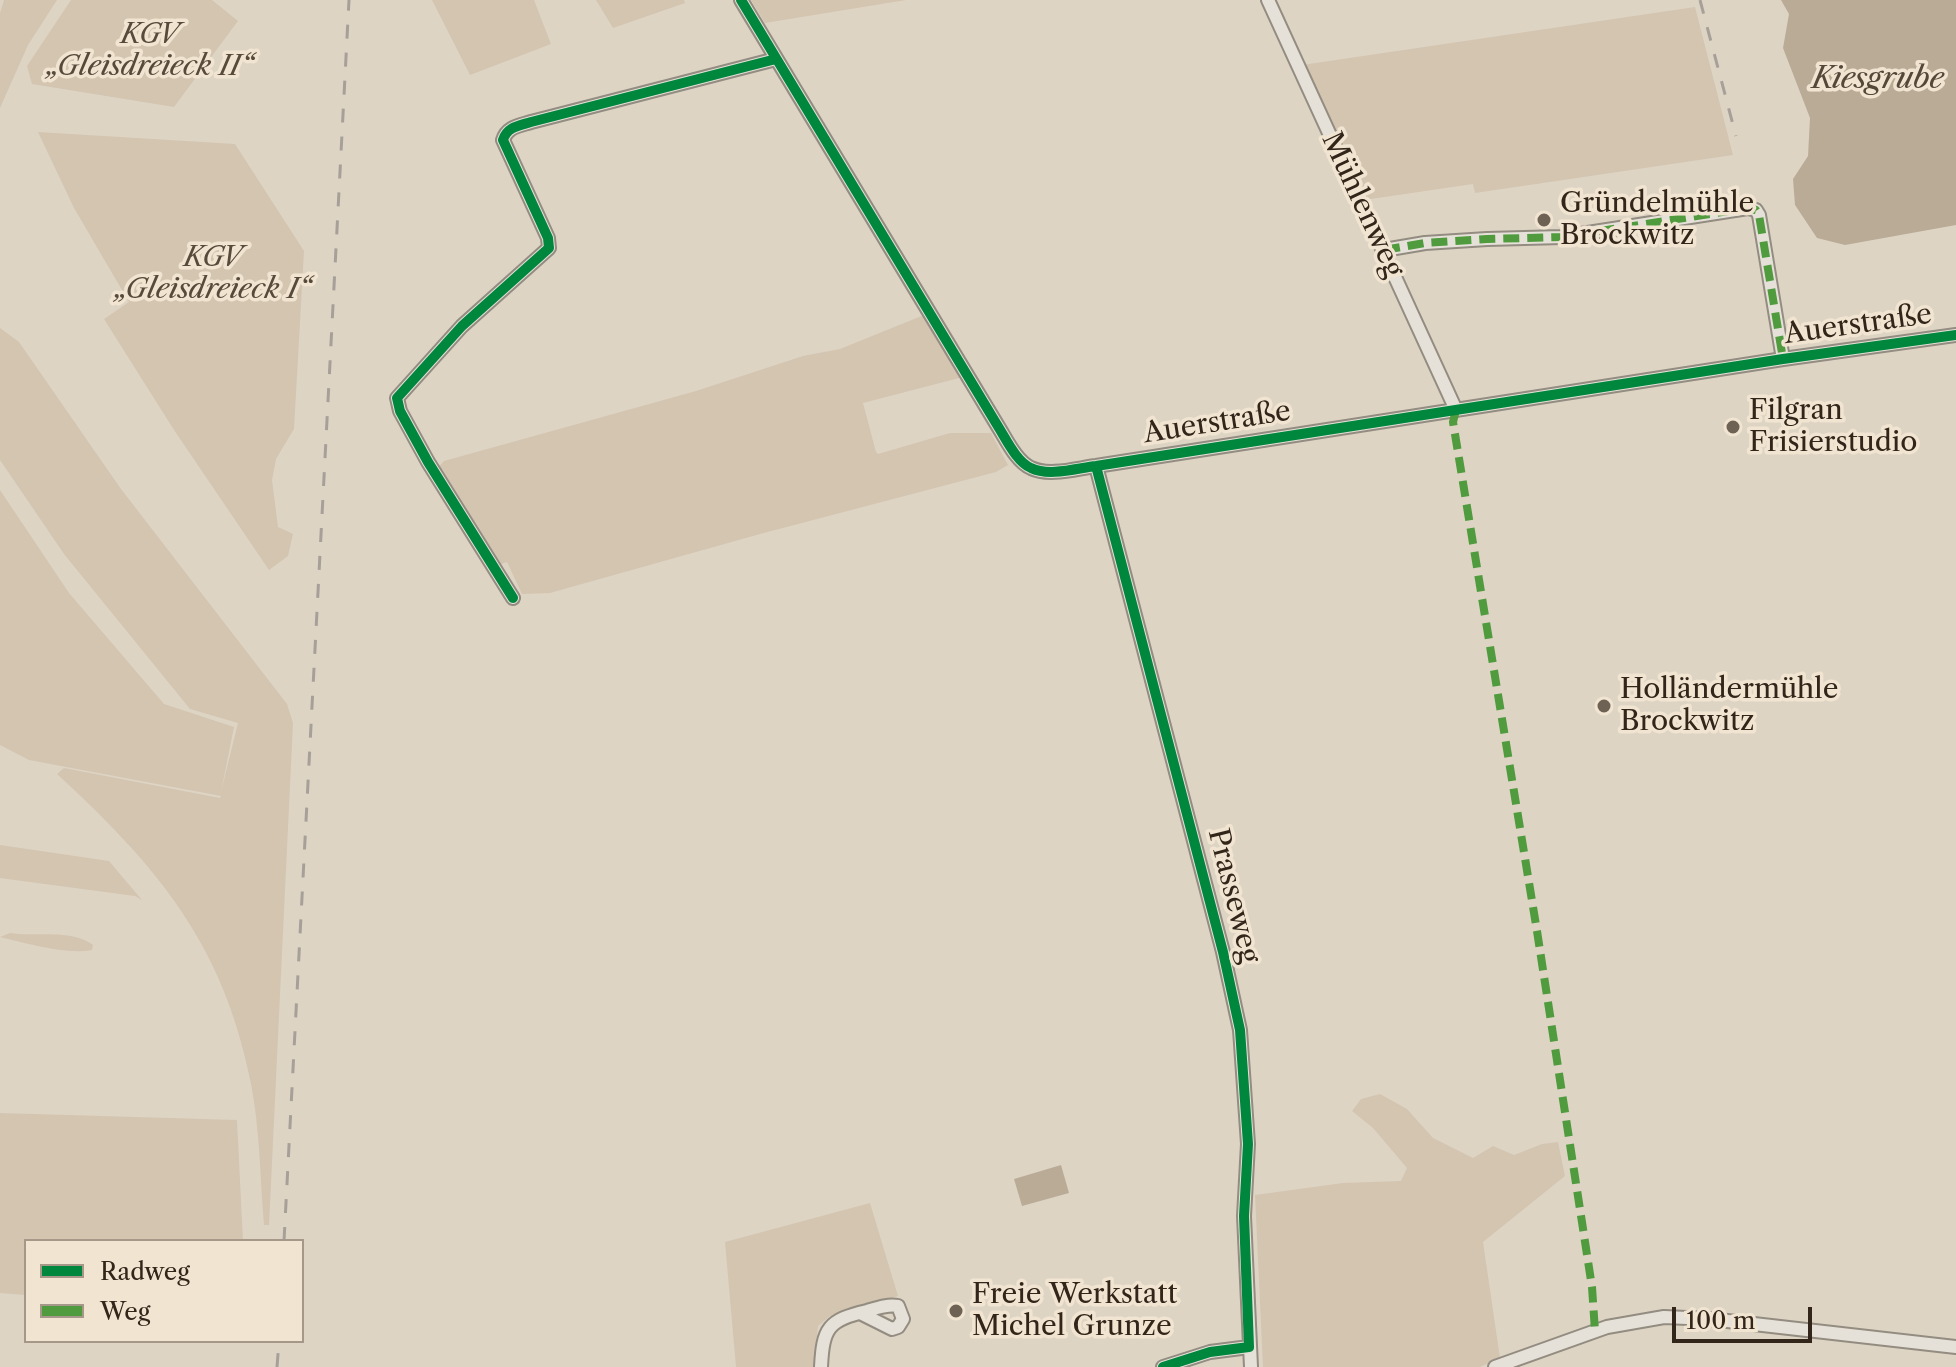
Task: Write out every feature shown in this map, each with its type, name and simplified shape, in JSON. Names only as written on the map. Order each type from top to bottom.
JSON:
[{"type":"street","name":"Auerstraße","points":[[741,0],[999,428],[1020,459],[1032,469],[1050,471],[1096,466],[1956,335]]},
{"type":"street","name":"Mühlenweg","points":[[1268,0],[1456,410]]},
{"type":"street","points":[[513,598],[428,462],[400,411],[397,398],[462,326],[549,248],[548,238],[503,140],[505,134],[510,129],[531,122],[776,59]]},
{"type":"street","points":[[1384,250],[1425,243],[1562,237],[1748,208],[1756,210],[1783,359]]},
{"type":"street","name":"Prasseweg","points":[[1096,466],[1223,952],[1240,1030],[1248,1144],[1244,1216],[1251,1367]]},
{"type":"street","points":[[821,1367],[822,1341],[829,1327],[844,1317],[860,1313]]},
{"type":"street","points":[[1495,1367],[1607,1327],[1664,1317],[1710,1319],[1956,1347]]},
{"type":"street","points":[[1163,1367],[1210,1352],[1249,1347]]},
{"type":"green space","points":[[4,0],[57,0],[28,45],[0,108],[0,13]]},
{"type":"green space","name":"KGV „Gleisdreieck II“","points":[[71,0],[212,0],[238,21],[174,107],[32,84],[27,66]]},
{"type":"green space","points":[[432,0],[534,0],[551,44],[470,75]]},
{"type":"green space","points":[[596,0],[684,0],[685,3],[613,28]]},
{"type":"green space","points":[[751,0],[906,0],[765,23]]},
{"type":"green space","points":[[1695,7],[1733,155],[1475,193],[1473,184],[1364,200],[1302,65]]},
{"type":"green space","name":"KGV „Gleisdreieck I“","points":[[38,132],[235,144],[304,251],[294,429],[276,459],[272,480],[278,527],[293,534],[288,556],[269,570],[174,430],[104,319],[129,302],[74,208]]},
{"type":"green space","points":[[924,315],[963,377],[863,403],[876,452],[878,454],[950,433],[991,433],[1008,465],[996,472],[550,593],[522,594],[507,562],[493,567],[433,473],[444,461],[696,391],[803,356],[840,349]]},
{"type":"green space","points":[[0,328],[19,342],[121,489],[287,704],[293,723],[269,1225],[264,1225],[251,1084],[224,990],[182,912],[156,876],[57,774],[64,768],[221,796],[29,760],[0,745],[0,490],[69,593],[164,704],[234,727],[221,792],[238,723],[190,709],[64,554],[0,460]]},
{"type":"green space","points":[[0,845],[109,861],[142,900],[135,896],[0,878]]},
{"type":"green space","points":[[10,933],[64,935],[93,945],[92,950],[71,951],[0,937]]},
{"type":"green space","points":[[1380,1094],[1407,1109],[1433,1138],[1473,1158],[1493,1146],[1514,1155],[1542,1144],[1558,1142],[1565,1176],[1483,1242],[1500,1358],[1480,1367],[1263,1367],[1255,1195],[1343,1183],[1401,1181],[1407,1168],[1373,1128],[1352,1111],[1361,1099]]},
{"type":"green space","points":[[0,1113],[237,1120],[243,1239],[24,1239],[24,1295],[0,1293]]},
{"type":"green space","points":[[870,1203],[898,1296],[830,1316],[818,1326],[814,1367],[736,1367],[725,1242]]},
{"type":"water","name":"Kiesgrube","points":[[1781,0],[1956,0],[1956,225],[1845,245],[1817,238],[1795,205],[1793,179],[1808,156],[1810,118],[1783,48],[1789,14]]},
{"type":"water","points":[[1061,1165],[1069,1193],[1022,1206],[1014,1179]]},
{"type":"railway","points":[[284,1239],[349,0]]},
{"type":"railway","points":[[1700,0],[1736,136]]},
{"type":"railway","points":[[277,1367],[279,1343]]},
{"type":"marked path","points":[[1384,250],[1425,243],[1562,237],[1748,208],[1756,210],[1783,359]]},
{"type":"marked path","points":[[1456,410],[1453,422],[1537,931],[1592,1287],[1595,1331]]},
{"type":"cycle path","points":[[741,0],[1009,445],[1021,461],[1038,471],[1072,470],[1956,335]]},
{"type":"cycle path","points":[[513,598],[428,462],[400,411],[397,398],[462,326],[549,248],[548,238],[503,140],[507,132],[531,122],[776,59]]},
{"type":"cycle path","points":[[1096,466],[1223,952],[1240,1030],[1248,1144],[1244,1216],[1249,1347],[1210,1352],[1163,1367]]},
{"type":"place","name":"Gründelmühle Brockwitz","points":[[1544,220]]},
{"type":"place","name":"Filgran Frisierstudio","points":[[1733,427]]},
{"type":"place","name":"Holländermühle Brockwitz","points":[[1604,706]]},
{"type":"place","name":"Freie Werkstatt Michel Grunze","points":[[956,1311]]}]
